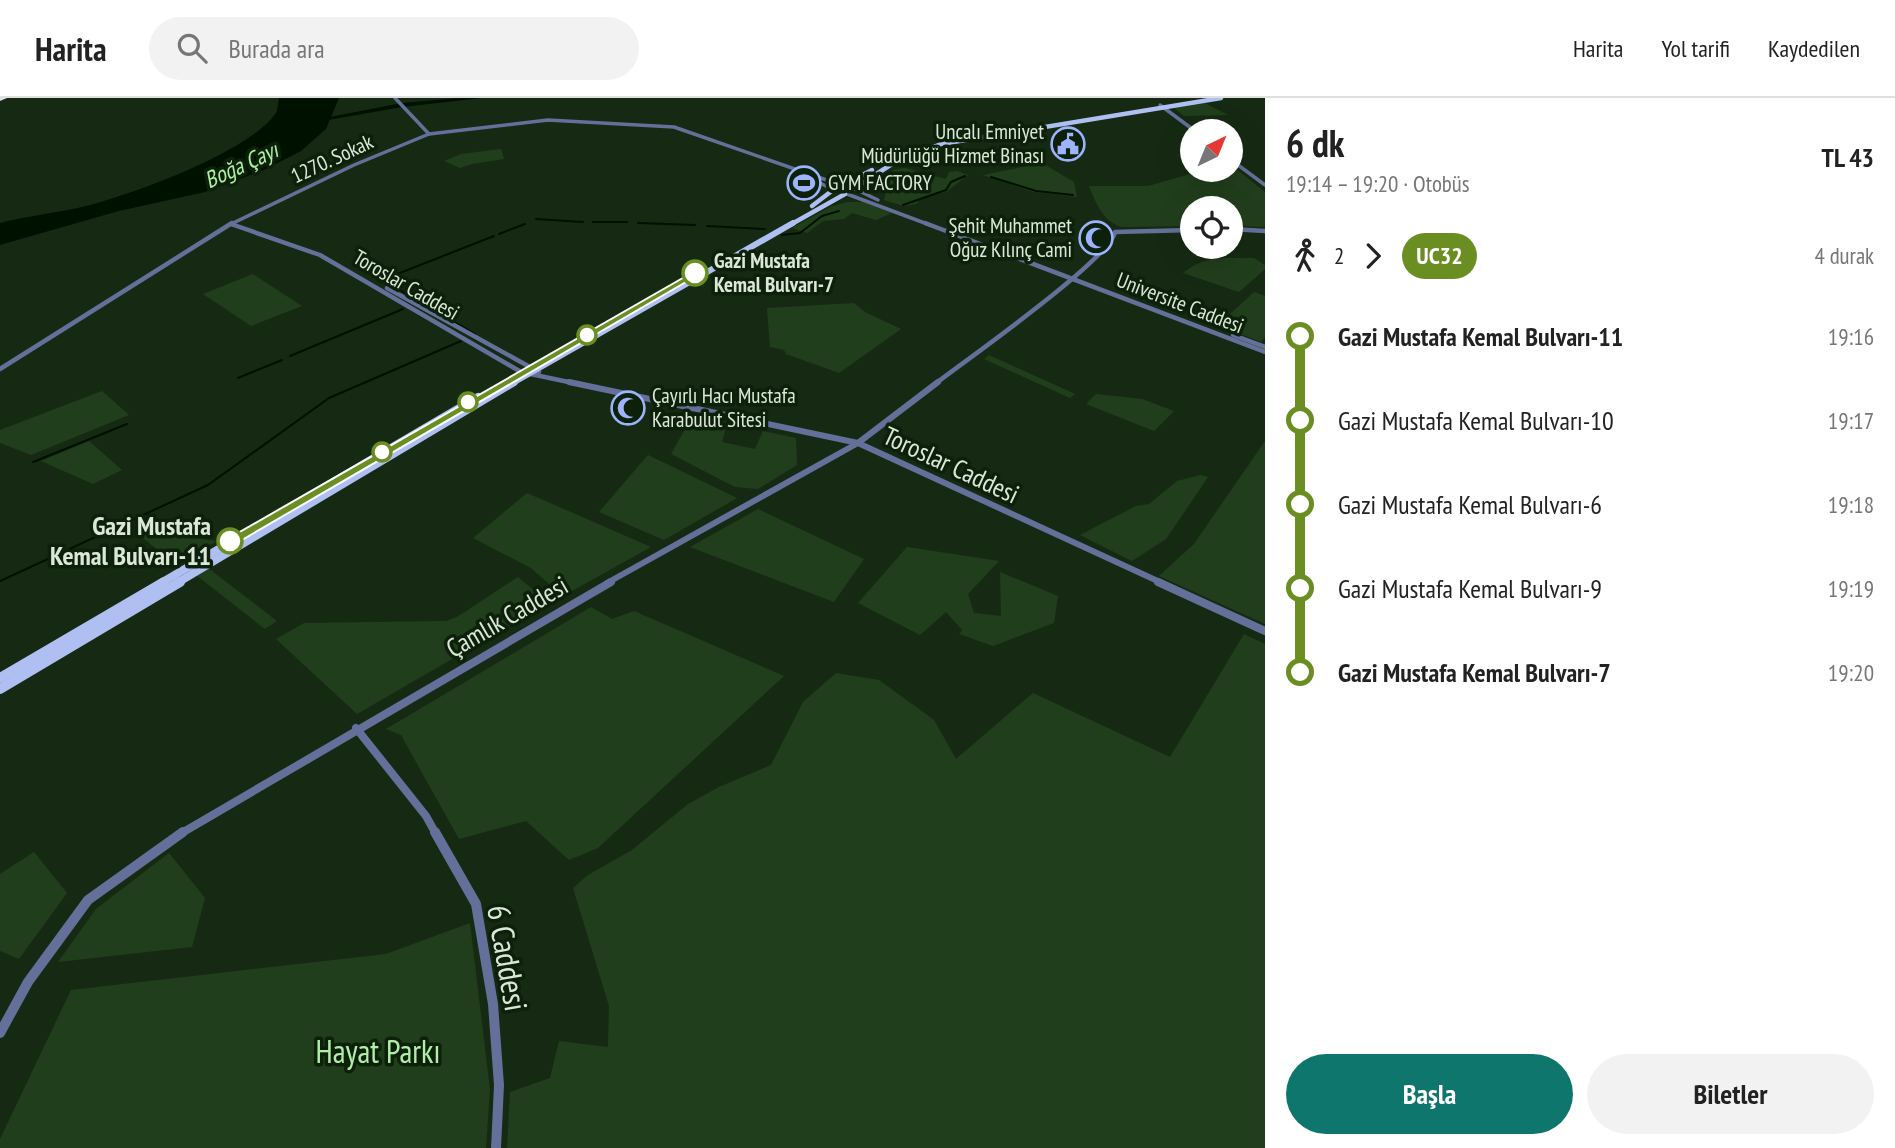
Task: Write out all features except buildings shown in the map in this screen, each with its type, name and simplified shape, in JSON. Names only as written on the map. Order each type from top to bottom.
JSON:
[{"type":"main road","points":[[0,678],[265,519],[846,194],[853,193],[895,162],[941,144],[1205,98]]},
{"type":"main road","points":[[0,689],[528,371],[763,236],[816,204],[832,190],[888,160],[936,141],[1221,98]]},
{"type":"main road","points":[[842,185],[855,189]]},
{"type":"main road","points":[[832,190],[846,194]]},
{"type":"street","points":[[395,98],[429,134]]},
{"type":"street","points":[[1164,106],[1180,120]]},
{"type":"street","name":"1270. Sokak","points":[[0,369],[234,222],[354,165],[429,134],[548,120],[674,127],[842,185]]},
{"type":"street","name":"1270. Sokak","points":[[718,141],[832,190]]},
{"type":"street","points":[[1243,169],[1265,185]]},
{"type":"street","name":"Universite Caddesi","points":[[855,189],[1265,352]]},
{"type":"street","name":"Universite Caddesi","points":[[846,194],[1265,346]]},
{"type":"street","name":"Toroslar Caddesi","points":[[234,222],[323,254],[528,371]]},
{"type":"street","name":"Çamlık Caddesi","points":[[0,1033],[28,982],[88,900],[171,839],[356,728],[858,443],[1075,277],[1113,241],[1115,232],[1180,230]]},
{"type":"street","points":[[1243,230],[1265,231]]},
{"type":"street","name":"Toroslar Caddesi","points":[[323,254],[467,341],[528,371],[858,443],[1265,631]]},
{"type":"street","points":[[467,341],[474,338]]},
{"type":"street","name":"6 Caddesi","points":[[356,728],[426,816],[476,904],[493,1004],[499,1085],[496,1148]]},
{"type":"green space","points":[[1203,102],[1228,115],[1184,116],[1174,108]]},
{"type":"green space","points":[[501,149],[504,159],[460,168],[444,161],[461,154]]},
{"type":"green space","points":[[1042,163],[1074,182],[1077,197],[1033,192],[983,175]]},
{"type":"green space","points":[[905,168],[946,179],[949,172],[957,171],[968,175],[946,192],[922,198],[916,204],[903,206],[884,200],[887,188],[876,184],[893,170]]},
{"type":"green space","points":[[1243,174],[1265,192],[1265,227],[1243,226],[1243,196],[1180,196],[1180,226],[1122,227],[1115,225],[1105,216],[1089,186],[1148,186],[1180,177],[1180,182],[1243,182]]},
{"type":"green space","points":[[847,202],[863,202],[892,213],[876,220],[852,213],[844,219],[823,221],[807,233],[792,228],[830,207]]},
{"type":"green space","points":[[1254,258],[1265,265],[1265,269],[1239,292],[1183,273],[1208,260]]},
{"type":"green space","points":[[253,274],[302,306],[251,326],[203,294]]},
{"type":"green space","points":[[1254,292],[1265,296],[1265,337],[1261,342],[1218,325]]},
{"type":"green space","points":[[854,303],[865,312],[901,329],[839,373],[786,354],[784,350],[770,347],[767,308]]},
{"type":"green space","points":[[989,355],[1075,394],[1070,398],[984,359]]},
{"type":"green space","points":[[102,391],[129,415],[31,455],[0,443],[0,430]]},
{"type":"green space","points":[[1096,394],[1142,399],[1174,411],[1154,431],[1086,404]]},
{"type":"green space","points":[[693,415],[727,423],[722,442],[755,449],[763,431],[796,438],[797,465],[758,489],[735,487],[671,454]]},
{"type":"green space","points":[[89,441],[122,470],[93,484],[41,461]]},
{"type":"green space","points":[[1265,441],[1265,624],[1159,576],[1194,544]]},
{"type":"green space","points":[[648,455],[737,498],[664,540],[599,512]]},
{"type":"green space","points":[[1201,475],[1208,477],[1166,539],[1132,561],[1080,535],[1136,506],[1149,504],[1177,481]]},
{"type":"green space","points":[[527,493],[651,547],[563,596],[531,568],[473,538]]},
{"type":"green space","points":[[758,509],[864,559],[834,602],[690,547]]},
{"type":"green space","points":[[154,523],[171,535],[217,541],[176,564],[135,532]]},
{"type":"green space","points":[[907,547],[999,561],[968,594],[974,613],[1001,616],[1000,572],[1058,596],[1054,623],[993,646],[959,634],[962,630],[946,612],[920,635],[858,603]]},
{"type":"green space","points":[[208,568],[277,621],[265,629],[196,575]]},
{"type":"green space","points":[[518,577],[549,603],[357,714],[276,639],[304,623],[446,621],[457,617]]},
{"type":"green space","points":[[591,607],[612,619],[634,611],[784,676],[598,848],[569,860],[526,821],[459,839],[401,735],[386,729]]},
{"type":"green space","points":[[1244,634],[1265,644],[1265,1148],[507,1148],[510,1092],[550,1078],[559,1041],[608,1047],[609,1006],[573,888],[588,875],[632,850],[688,804],[719,787],[771,765],[803,702],[836,673],[879,680],[934,720],[956,759],[1033,693],[1170,757]]},
{"type":"green space","points":[[34,852],[67,893],[19,959],[0,951],[0,874]]},
{"type":"green space","points":[[169,853],[205,898],[192,947],[58,962],[96,909]]},
{"type":"green space","name":"Hayat Parkı","points":[[470,923],[490,1090],[486,1148],[0,1148],[0,1139],[71,990],[386,954]]},
{"type":"water","points":[[279,98],[339,98],[326,129],[301,151],[264,170],[205,192],[119,211],[0,245],[0,223],[79,208],[110,199],[162,181],[217,156],[262,128],[276,113]]},
{"type":"waterway","name":"Boğa Çayı","points":[[317,120],[402,105],[479,98]]},
{"type":"waterway","points":[[903,205],[946,190],[951,182],[965,176]]},
{"type":"waterway","points":[[991,177],[1036,191],[1073,195]]},
{"type":"waterway","points":[[782,235],[800,233],[822,216],[839,211]]},
{"type":"waterway","points":[[536,219],[583,222]]},
{"type":"waterway","points":[[593,222],[627,222]]},
{"type":"waterway","points":[[638,223],[695,225]]},
{"type":"waterway","points":[[499,234],[525,224]]},
{"type":"waterway","points":[[707,226],[765,229]]},
{"type":"waterway","points":[[414,298],[382,280],[494,236]]},
{"type":"waterway","points":[[419,301],[475,334]]},
{"type":"waterway","points":[[290,356],[403,309]]},
{"type":"waterway","points":[[0,581],[208,485],[329,398],[461,341]]},
{"type":"waterway","points":[[238,378],[282,360]]},
{"type":"waterway","points":[[33,462],[127,424]]},
{"type":"bus line","name":"UC32","points":[[230,541],[695,273]]},
{"type":"place","name":"Uncalı Emniyet Müdürlüğü Hizmet Binası","points":[[1068,144]]},
{"type":"place","name":"GYM FACTORY","points":[[804,183]]},
{"type":"place","name":"Şehit Muhammet Oğuz Kılınç Cami","points":[[1096,238]]},
{"type":"place","name":"Gazi Mustafa Kemal Bulvarı-7","points":[[695,273]]},
{"type":"place","name":"Çayırlı Hacı Mustafa Karabulut Sitesi","points":[[628,408]]},
{"type":"place","name":"Gazi Mustafa Kemal Bulvarı-11","points":[[230,541]]}]
